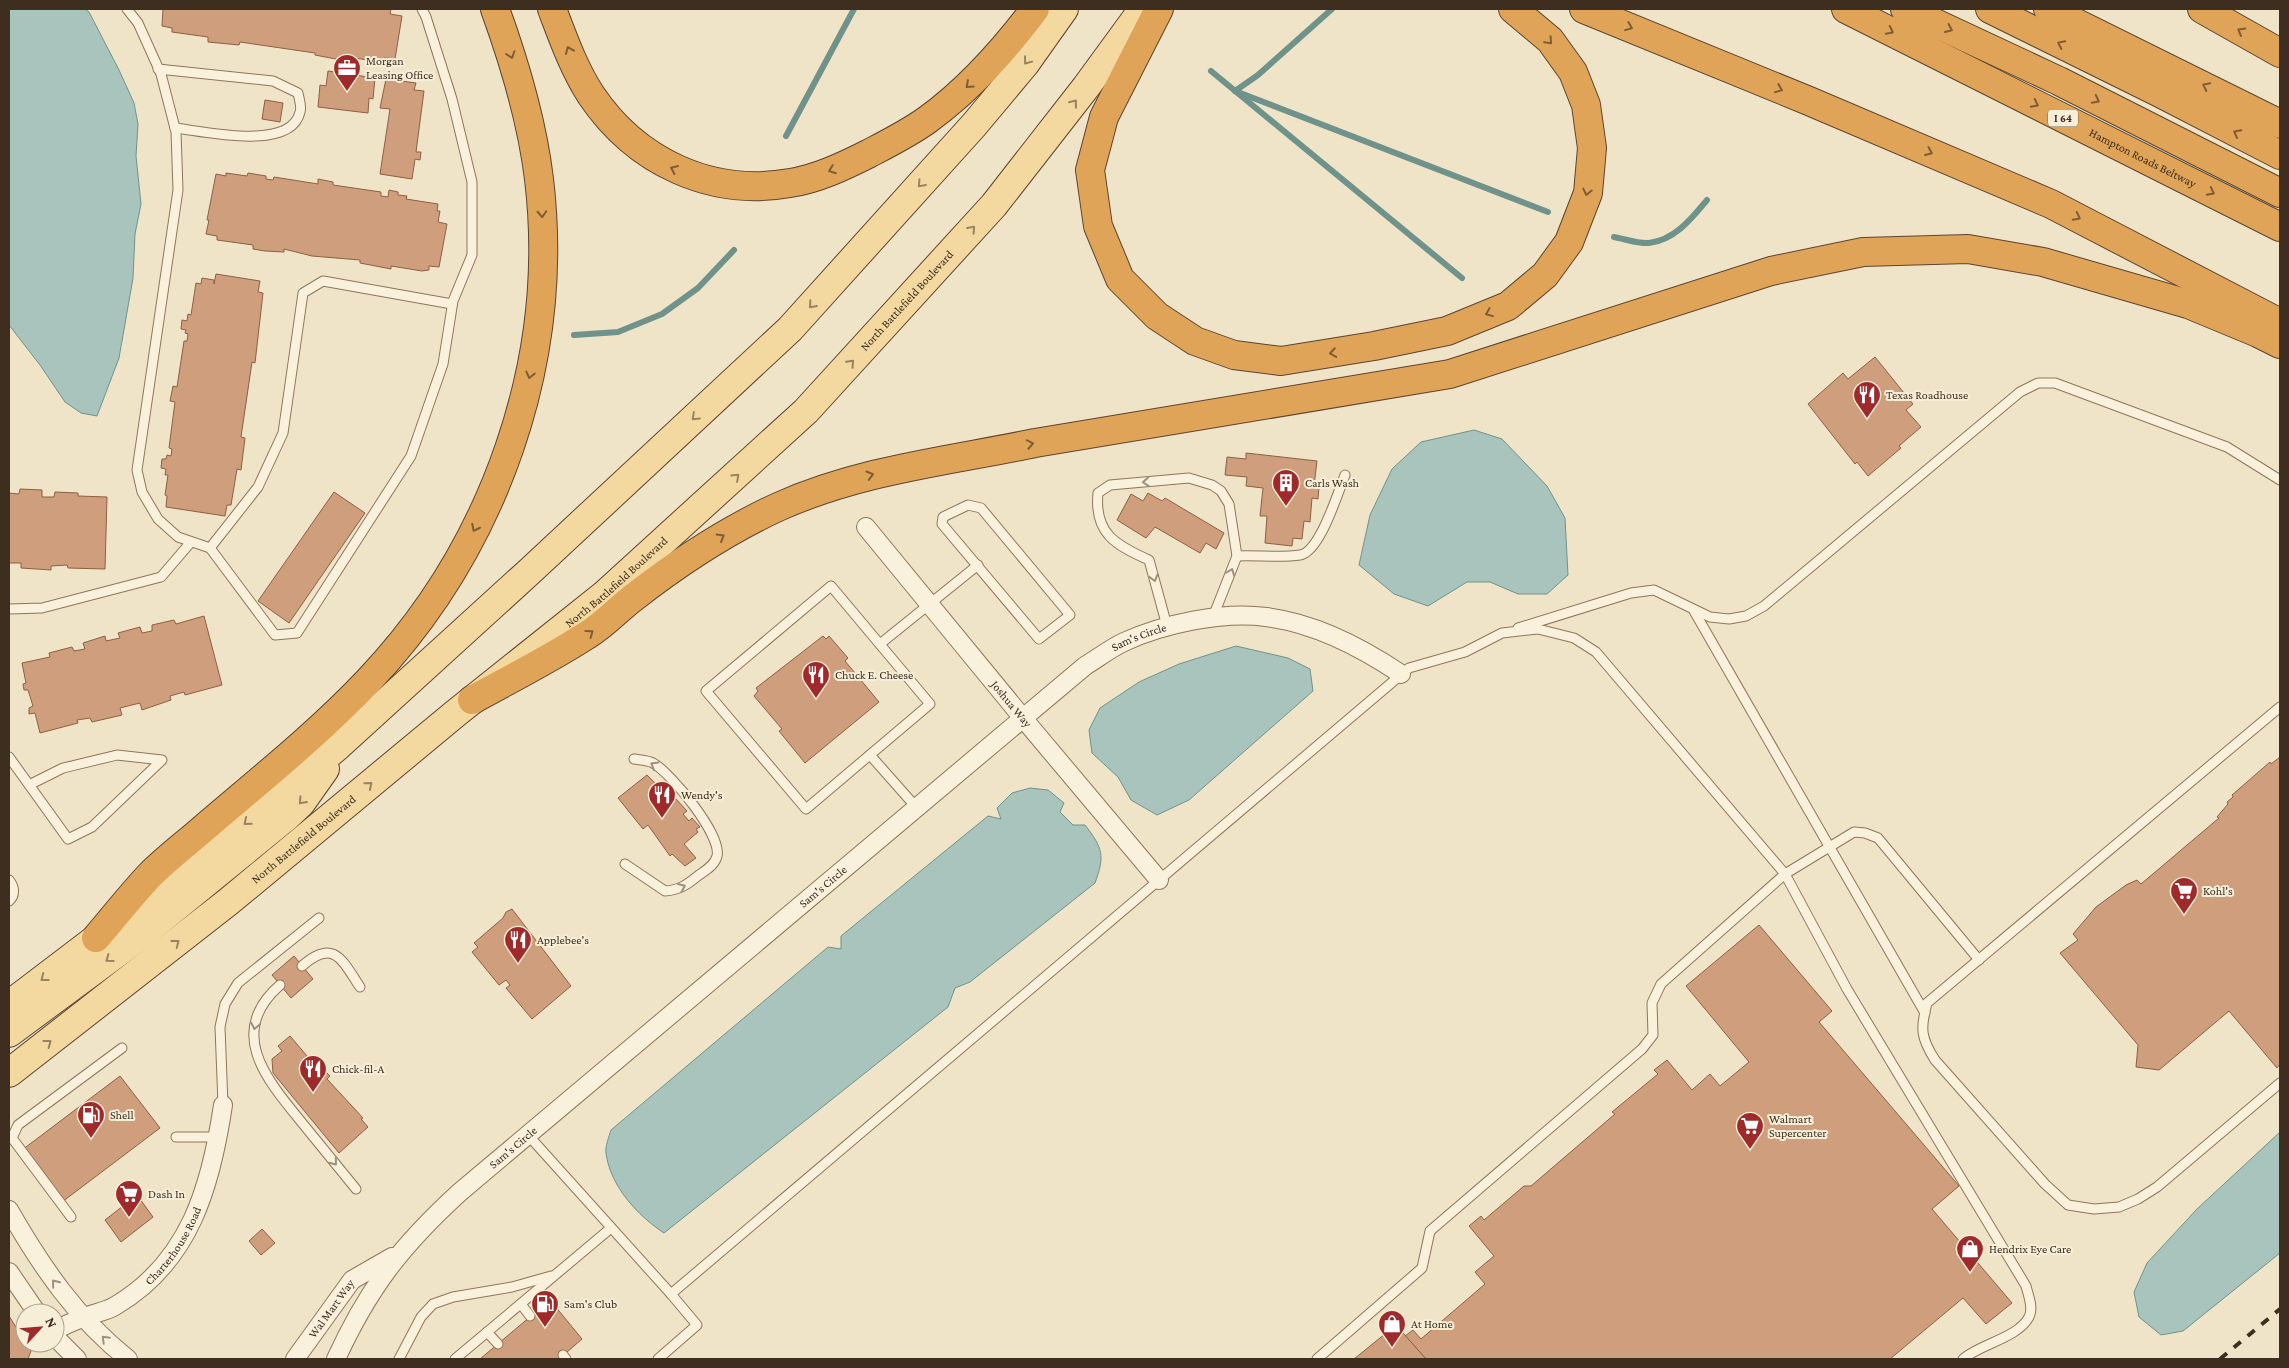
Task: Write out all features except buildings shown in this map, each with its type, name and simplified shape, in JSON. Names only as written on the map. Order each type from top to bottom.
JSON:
[{"type":"highway","points":[[96,938],[151,874],[337,712],[384,663],[407,635],[447,578],[468,541],[501,473],[522,407],[538,335],[541,304],[542,219],[539,181],[526,106],[495,9]]},
{"type":"highway","points":[[552,9],[571,56],[591,95],[615,126],[639,148],[660,162],[709,181],[736,186],[767,186],[792,183],[839,168],[911,131],[943,107],[989,66],[1035,9]]},
{"type":"highway","points":[[1159,9],[1104,117],[1090,170],[1098,226],[1120,279],[1157,316],[1195,341],[1234,355],[1281,361],[1374,346],[1447,331],[1508,306],[1545,276],[1569,242],[1588,193],[1592,148],[1586,105],[1573,72],[1550,40],[1513,9]]},
{"type":"highway","points":[[1584,9],[1810,101],[2052,204],[2280,323]]},
{"type":"highway","name":"Hampton Roads Beltway","points":[[1846,9],[2280,227]]},
{"type":"highway","points":[[1905,9],[2059,81],[2280,193]]},
{"type":"highway","points":[[1990,9],[2280,155]]},
{"type":"highway","points":[[2048,9],[2280,124]]},
{"type":"highway","points":[[2202,9],[2280,53]]},
{"type":"highway","points":[[472,700],[589,634],[658,578],[724,534],[779,507],[846,482],[928,462],[970,456],[1034,442],[1450,374],[1771,271],[1863,252],[1968,250],[2043,262],[2188,304],[2280,344]]},
{"type":"main road","points":[[9,1005],[226,840],[338,746],[530,572],[790,329],[974,125],[1025,64],[1064,9]]},
{"type":"main road","name":"North Battlefield Boulevard","points":[[9,1073],[228,902],[472,700],[604,595],[806,412],[994,205],[1086,87],[1142,9]]},
{"type":"main road","points":[[9,1033],[144,933],[285,818],[302,802],[316,784],[338,746]]},
{"type":"street","name":"Joshua Way","points":[[866,527],[1159,880]]},
{"type":"street","name":"Sam's Circle","points":[[336,1359],[353,1322],[382,1276],[422,1227],[460,1192],[1022,717],[1085,666],[1124,642],[1167,626],[1213,617],[1265,616],[1304,626],[1347,641],[1402,674]]},
{"type":"street","name":"Charterhouse Road","points":[[65,1326],[112,1308],[120,1303],[166,1265],[176,1252],[198,1209],[214,1162],[223,1105]]},
{"type":"street","points":[[9,1210],[48,1274],[83,1318],[128,1359]]},
{"type":"street","name":"Wal Mart Way","points":[[295,1359],[352,1280],[401,1251]]},
{"type":"street","points":[[9,1272],[30,1303]]},
{"type":"street","points":[[65,1347],[77,1359]]},
{"type":"lane","points":[[127,9],[138,23],[158,69],[175,128],[178,190],[137,470],[142,492],[158,519],[178,537],[210,548],[275,635],[297,633],[411,456],[442,364],[452,304],[472,255],[472,182],[452,99],[422,9]]},
{"type":"lane","points":[[158,69],[273,81],[298,93],[301,112],[293,125],[272,135],[241,136],[175,128]]},
{"type":"lane","points":[[210,548],[258,487],[283,433],[303,293],[323,281],[452,304]]},
{"type":"lane","points":[[671,1294],[1409,668],[1465,652],[1502,633],[1631,593],[1654,590],[1710,617],[1729,619],[1746,616],[1764,606],[2020,392],[2038,383],[2055,383],[2227,446],[2280,480]]},
{"type":"lane","points":[[1237,556],[1302,555],[1313,546],[1320,536],[1345,475]]},
{"type":"lane","points":[[1167,626],[1148,560],[1122,548],[1108,536],[1097,511],[1098,493],[1110,485],[1190,478],[1212,485],[1221,491],[1229,504],[1237,556],[1213,617]]},
{"type":"lane","points":[[968,505],[981,508],[1070,615],[1039,640],[978,565],[942,524],[943,517],[968,505]]},
{"type":"lane","points":[[9,609],[42,608],[162,577],[191,542]]},
{"type":"lane","points":[[880,644],[928,603],[978,565]]},
{"type":"lane","points":[[831,586],[880,644],[930,704],[806,809],[706,691],[831,586]]},
{"type":"lane","points":[[1694,610],[1925,1012]]},
{"type":"lane","points":[[1502,633],[1538,629],[1574,638],[1596,652],[1785,874],[1847,989],[2026,1286],[2031,1304],[2030,1316],[2018,1329],[1970,1353],[1962,1359]]},
{"type":"lane","points":[[2280,707],[1927,1003],[1922,1024],[1925,1044],[1935,1060],[2045,1184],[2068,1205],[2094,1209],[2119,1207],[2138,1199],[2157,1187],[2280,1083]]},
{"type":"lane","points":[[9,756],[29,785],[68,839],[92,827],[162,760],[117,755],[63,768],[29,785]]},
{"type":"lane","points":[[870,755],[916,807]]},
{"type":"lane","points":[[625,864],[665,892],[678,890],[690,883],[712,865],[717,856],[717,842],[711,829],[668,775],[653,762],[634,759]]},
{"type":"lane","points":[[1317,1359],[1422,1268],[1430,1231],[1642,1049],[1654,1035],[1652,1003],[1661,984],[1785,874],[1854,832],[1865,833],[1878,838],[1979,960]]},
{"type":"lane","points":[[9,880],[13,885],[14,893],[9,901]]},
{"type":"lane","points":[[223,1105],[220,1027],[225,1004],[238,983],[318,918]]},
{"type":"lane","points":[[302,966],[316,955],[330,953],[340,957],[360,987]]},
{"type":"lane","points":[[280,985],[272,992],[258,1014],[253,1036],[258,1056],[269,1082],[356,1189]]},
{"type":"lane","points":[[71,1218],[12,1138],[18,1125],[122,1048]]},
{"type":"lane","points":[[528,1135],[697,1325],[658,1359]]},
{"type":"lane","points":[[176,1137],[218,1138]]},
{"type":"lane","points":[[459,1358],[611,1228]]},
{"type":"lane","points":[[399,1359],[421,1317],[433,1304],[453,1297],[512,1287],[556,1274]]},
{"type":"lane","points":[[521,1304],[530,1316]]},
{"type":"lane","points":[[488,1332],[498,1344]]},
{"type":"water","points":[[9,9],[85,9],[89,12],[134,103],[138,124],[136,156],[141,204],[135,234],[133,278],[119,358],[97,416],[81,413],[65,402],[40,365],[9,325]]},
{"type":"water","points":[[1474,430],[1502,439],[1547,486],[1565,518],[1568,575],[1547,594],[1518,594],[1490,582],[1467,582],[1428,606],[1394,594],[1359,565],[1370,515],[1392,469],[1421,442]]},
{"type":"water","points":[[1236,646],[1288,658],[1310,669],[1313,691],[1189,800],[1157,815],[1131,800],[1118,777],[1092,753],[1089,730],[1100,708],[1139,682],[1179,664]]},
{"type":"water","points":[[1030,788],[1048,790],[1064,803],[1060,812],[1073,825],[1085,825],[1096,840],[1101,859],[1095,883],[970,982],[955,988],[948,1007],[664,1233],[635,1209],[619,1188],[609,1165],[606,1150],[611,1130],[828,947],[841,949],[841,936],[988,816],[1001,819],[997,808],[1012,793]]},
{"type":"water","points":[[2280,1132],[2280,1253],[2183,1331],[2161,1335],[2139,1317],[2134,1292],[2147,1263],[2197,1209]]},
{"type":"waterway","points":[[786,136],[854,9]]},
{"type":"waterway","points":[[1235,91],[1258,75],[1332,9]]},
{"type":"waterway","points":[[1211,71],[1462,278]]},
{"type":"waterway","points":[[1235,91],[1548,212]]},
{"type":"waterway","points":[[1614,237],[1641,243],[1649,243],[1667,238],[1682,227],[1707,200]]},
{"type":"waterway","points":[[574,335],[618,332],[662,314],[698,288],[734,250]]},
{"type":"railway","points":[[2220,1359],[2280,1309]]},
{"type":"place","name":"Morgan Leasing Office","points":[[347,92]]},
{"type":"place","name":"Texas Roadhouse","points":[[1867,419]]},
{"type":"place","name":"Carls Wash","points":[[1286,507]]},
{"type":"place","name":"Chuck E. Cheese","points":[[816,699]]},
{"type":"place","name":"Wendy's","points":[[662,819]]},
{"type":"place","name":"Kohl's","points":[[2184,915]]},
{"type":"place","name":"Applebee's","points":[[518,964]]},
{"type":"place","name":"Chick-fil-A","points":[[313,1093]]},
{"type":"place","name":"Shell","points":[[91,1139]]},
{"type":"place","name":"Walmart Supercenter","points":[[1750,1150]]},
{"type":"place","name":"Dash In","points":[[129,1218]]},
{"type":"place","name":"Hendrix Eye Care","points":[[1970,1273]]},
{"type":"place","name":"Sam's Club","points":[[545,1328]]},
{"type":"place","name":"At Home","points":[[1392,1348]]}]
